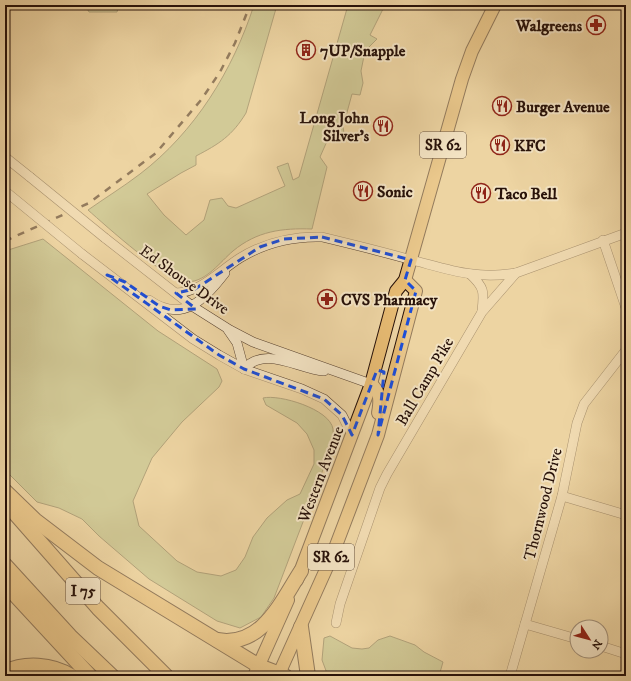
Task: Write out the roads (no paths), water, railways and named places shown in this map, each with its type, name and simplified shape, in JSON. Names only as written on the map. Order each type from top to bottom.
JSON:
[{"type":"highway","points":[[5,491],[35,520],[98,568],[213,639],[257,671],[281,675]]},
{"type":"highway","name":"I 75","points":[[5,502],[98,608],[166,676]]},
{"type":"highway","name":"I 75","points":[[5,565],[70,636],[112,676]]},
{"type":"highway","points":[[213,639],[233,641],[254,633],[267,623],[301,571]]},
{"type":"highway","points":[[5,584],[90,676]]},
{"type":"highway","points":[[301,627],[308,676]]},
{"type":"highway","points":[[5,672],[18,667],[40,666],[53,667],[71,676]]},
{"type":"main road","name":"Western Avenue","points":[[257,671],[301,571],[371,384],[396,291],[405,280],[411,260],[462,79],[472,51],[495,5]]},
{"type":"main road","points":[[378,435],[416,291],[405,280]]},
{"type":"main road","points":[[371,384],[378,390],[380,402],[378,435]]},
{"type":"main road","name":"SR 62","points":[[281,675],[332,556],[378,435]]},
{"type":"street","name":"Ed Shouse Drive","points":[[5,157],[192,306],[253,342],[371,384]]},
{"type":"street","points":[[5,191],[107,275],[193,339],[244,369],[302,389],[324,399],[342,415],[352,435]]},
{"type":"street","name":"Ball Camp Pike","points":[[336,623],[340,604],[380,488],[482,312],[516,273],[626,232]]},
{"type":"street","points":[[176,293],[184,293],[200,286],[260,247],[284,239],[305,236],[322,236],[445,270],[496,276],[516,273]]},
{"type":"street","points":[[603,240],[626,308]]},
{"type":"street","points":[[107,275],[125,282],[152,302],[171,310],[192,306],[211,289],[232,264]]},
{"type":"street","points":[[470,274],[482,288],[484,295],[482,312]]},
{"type":"street","points":[[226,327],[237,344],[244,369]]},
{"type":"street","name":"Thornwood Drive","points":[[510,676],[562,496],[578,423],[584,404],[626,350]]},
{"type":"street","points":[[244,369],[254,361],[268,357],[316,370],[337,372]]},
{"type":"street","points":[[562,496],[626,515]]},
{"type":"street","points":[[525,624],[569,637]]},
{"type":"street","points":[[609,649],[626,654]]},
{"type":"railway","points":[[5,241],[89,203],[156,153],[201,100],[220,72],[235,43],[250,5]]},
{"type":"place","name":"Walgreens","points":[[596,25]]},
{"type":"place","name":"7UP/Snapple","points":[[306,50]]},
{"type":"place","name":"Burger Avenue","points":[[502,106]]},
{"type":"place","name":"Long John Silver's","points":[[383,126]]},
{"type":"place","name":"KFC","points":[[500,145]]},
{"type":"place","name":"Sonic","points":[[363,191]]},
{"type":"place","name":"Taco Bell","points":[[481,193]]},
{"type":"place","name":"CVS Pharmacy","points":[[327,299]]}]
